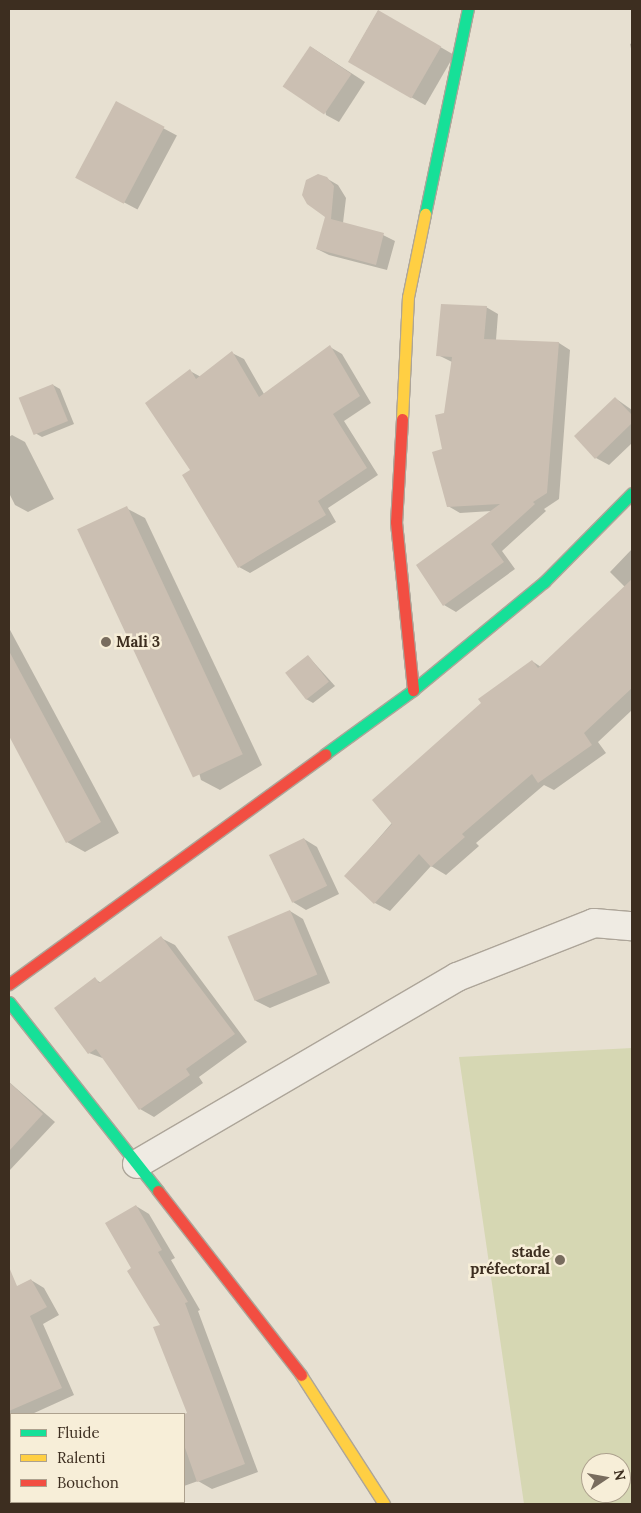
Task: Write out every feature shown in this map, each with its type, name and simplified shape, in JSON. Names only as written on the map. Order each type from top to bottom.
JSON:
[{"type":"street","points":[[413,690],[396,522],[408,297],[468,9]]},
{"type":"street","points":[[9,984],[413,690],[544,582],[632,493]]},
{"type":"street","points":[[137,1164],[457,977],[594,923],[632,926]]},
{"type":"street","points":[[9,1002],[290,1357],[384,1504]]},
{"type":"green space","name":"stade préfectoral","points":[[632,1048],[632,1504],[524,1504],[459,1057]]},
{"type":"building","points":[[378,10],[441,46],[411,98],[348,62]]},
{"type":"building","points":[[310,46],[351,74],[324,115],[283,87]]},
{"type":"building","points":[[116,101],[165,127],[124,204],[75,178]]},
{"type":"building","points":[[318,174],[327,177],[334,186],[331,219],[384,233],[376,265],[316,249],[325,217],[307,204],[302,195],[306,180]]},
{"type":"building","points":[[441,304],[487,306],[484,339],[559,342],[547,493],[533,502],[535,504],[491,544],[504,562],[443,606],[416,565],[500,504],[447,507],[432,452],[442,449],[435,415],[444,413],[452,357],[436,356]]},
{"type":"building","points":[[330,345],[360,396],[333,414],[367,468],[318,501],[326,515],[238,568],[182,475],[190,470],[145,403],[190,369],[196,379],[232,351],[259,397]]},
{"type":"building","points":[[53,384],[68,421],[34,435],[19,398]]},
{"type":"building","points":[[615,397],[632,415],[632,423],[595,459],[574,436]]},
{"type":"building","points":[[127,506],[243,754],[193,778],[77,529]]},
{"type":"building","points":[[632,579],[632,688],[584,733],[592,745],[538,783],[532,774],[462,834],[465,837],[431,867],[419,854],[374,904],[344,876],[392,824],[372,800],[481,703],[478,699],[532,660],[538,668]]},
{"type":"building","points":[[9,651],[101,822],[66,843],[9,736]]},
{"type":"building","points":[[308,655],[329,682],[306,700],[285,673]]},
{"type":"building","points":[[304,838],[327,886],[292,903],[269,855]]},
{"type":"building","points":[[290,910],[317,974],[255,1001],[227,937]]},
{"type":"building","points":[[161,936],[235,1034],[186,1069],[190,1075],[139,1110],[96,1049],[88,1054],[54,1008],[95,977],[99,983]]},
{"type":"building","points":[[9,1082],[43,1114],[9,1151]]},
{"type":"building","points":[[136,1205],[162,1250],[158,1252],[188,1302],[185,1303],[245,1464],[197,1482],[185,1448],[185,1414],[187,1413],[153,1327],[160,1325],[127,1271],[131,1268],[105,1223]]},
{"type":"building","points":[[9,1267],[17,1286],[31,1279],[47,1307],[30,1316],[62,1388],[9,1411]]},
{"type":"traffic: fast","points":[[425,214],[468,9]]},
{"type":"traffic: fast","points":[[325,754],[413,690],[544,582],[632,493]]},
{"type":"traffic: fast","points":[[9,1002],[158,1191]]},
{"type":"traffic: slow","points":[[402,419],[408,297],[425,214]]},
{"type":"traffic: slow","points":[[301,1375],[384,1504]]},
{"type":"traffic: jam","points":[[402,419],[396,522],[413,690]]},
{"type":"traffic: jam","points":[[9,984],[325,754]]},
{"type":"traffic: jam","points":[[158,1191],[301,1375]]},
{"type":"place","name":"Mali 3","points":[[106,642]]},
{"type":"place","name":"stade préfectoral","points":[[560,1260]]}]
